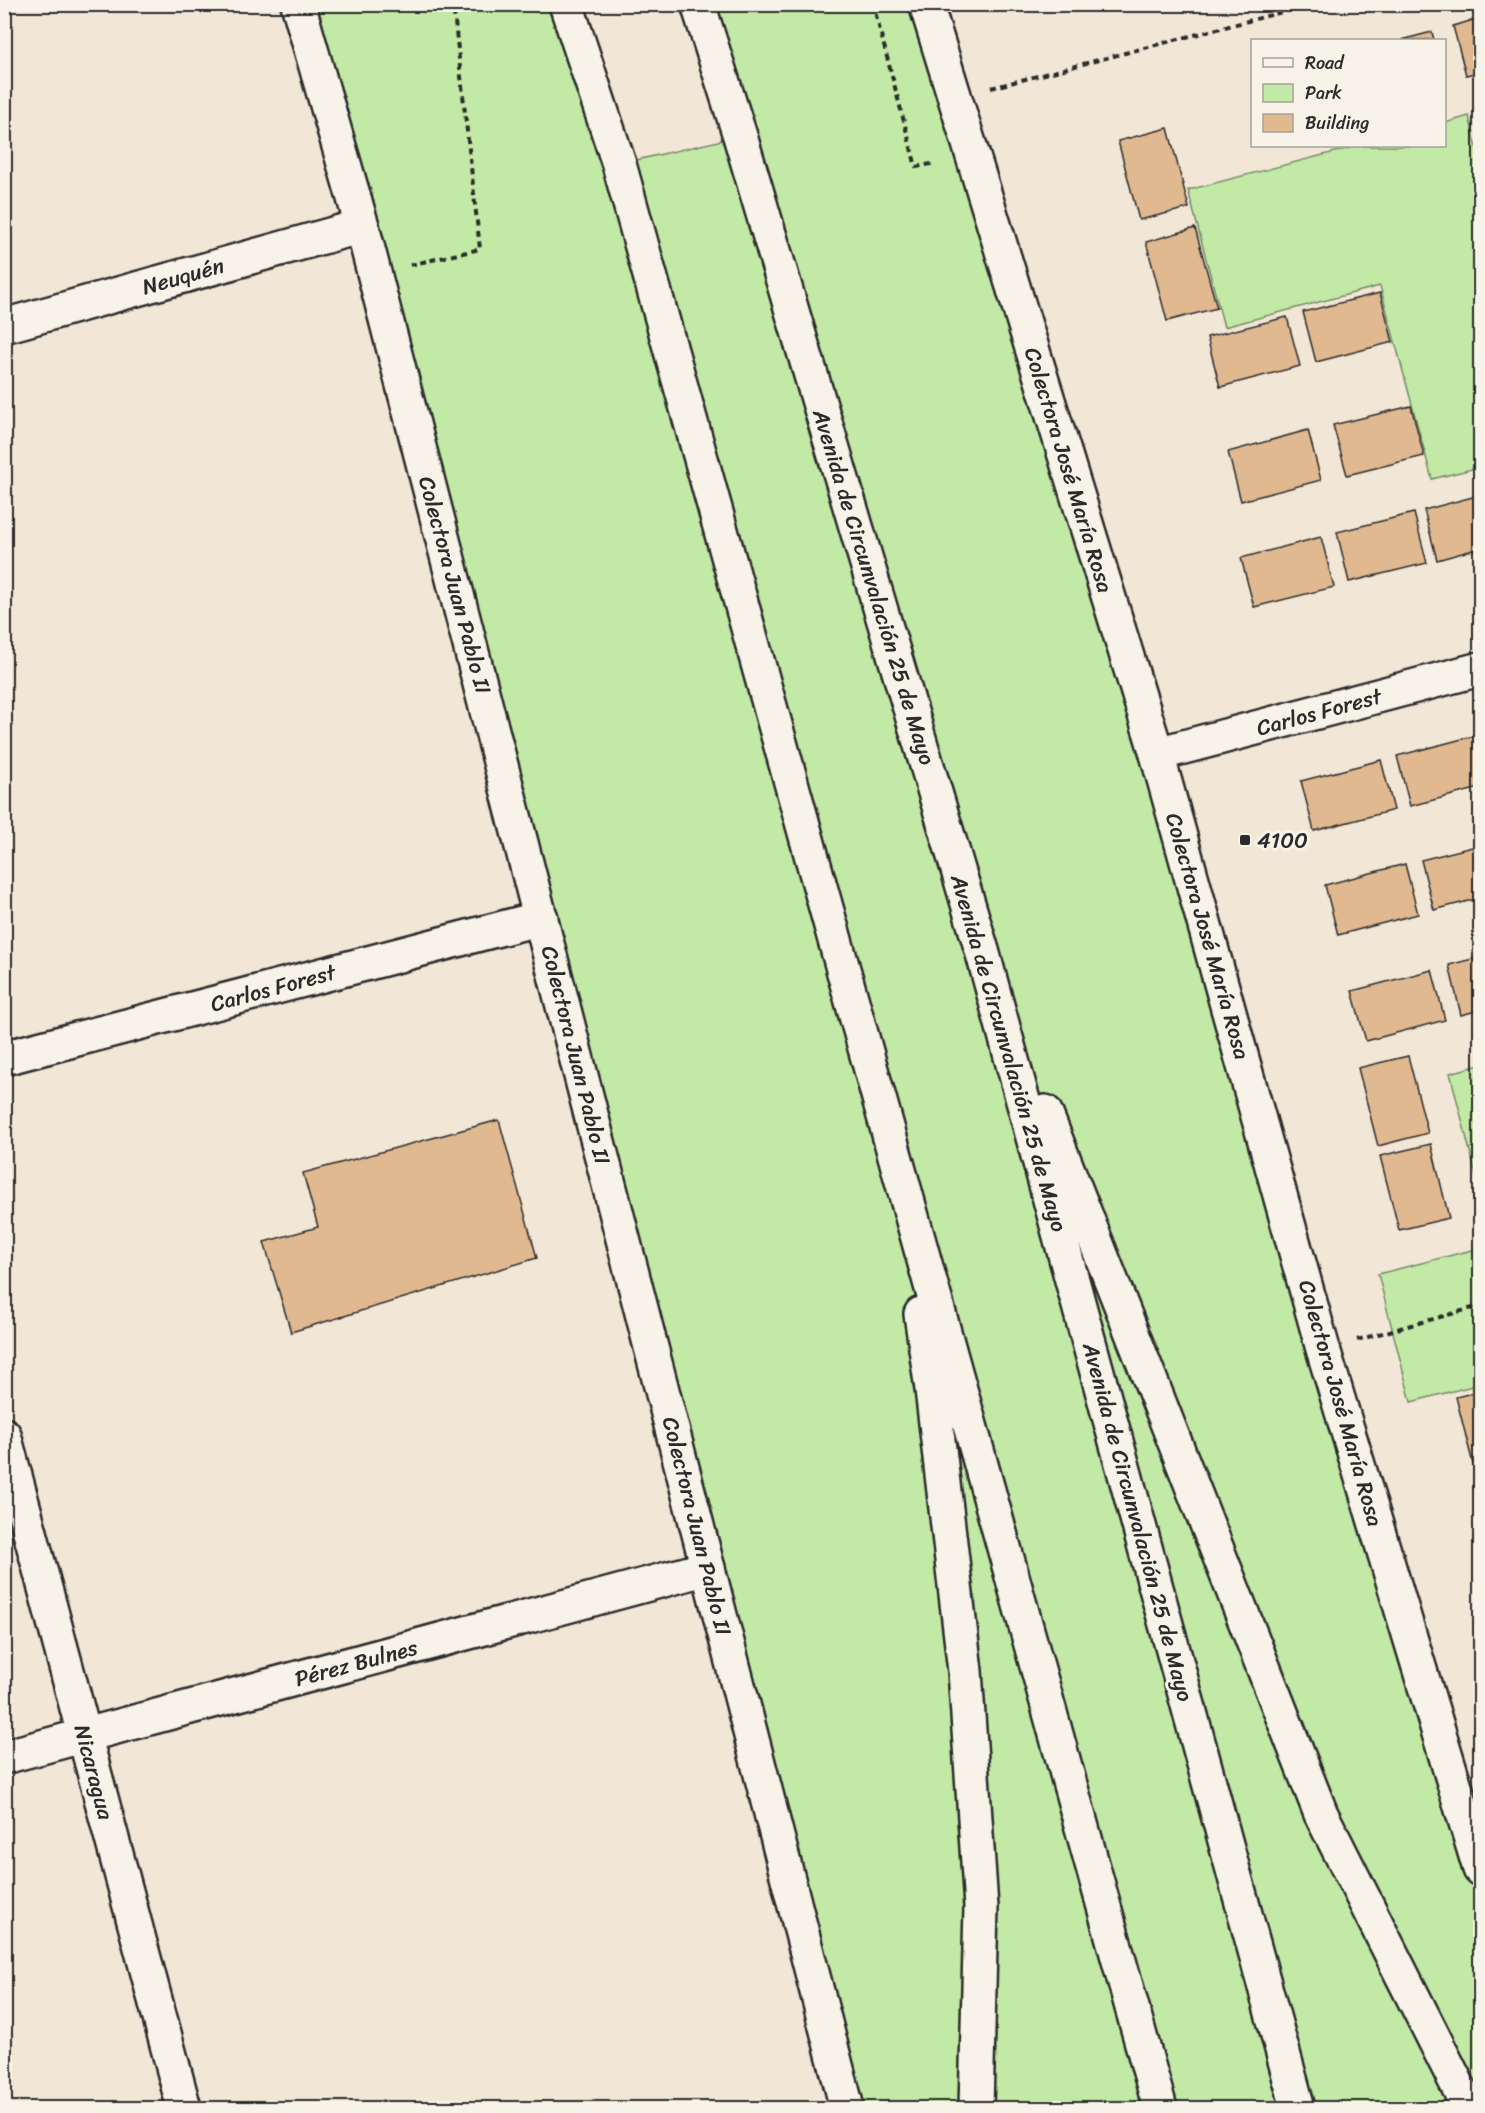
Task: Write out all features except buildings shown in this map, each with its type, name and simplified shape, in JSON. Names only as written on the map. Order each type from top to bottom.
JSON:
[{"type":"main road","name":"Colectora Juan Pablo II","points":[[298,4],[362,226],[847,2109]]},
{"type":"main road","points":[[566,4],[619,164],[1160,2109]]},
{"type":"main road","name":"Avenida de Circunvalación 25 de Mayo","points":[[698,4],[743,147],[983,954],[1298,2109]]},
{"type":"main road","name":"Colectora José María Rosa","points":[[926,4],[1157,754],[1323,1349],[1480,1869]]},
{"type":"main road","name":"Neuquén","points":[[4,326],[362,226]]},
{"type":"main road","name":"Carlos Forest","points":[[1157,754],[1480,669]]},
{"type":"main road","name":"Carlos Forest","points":[[4,1058],[541,918]]},
{"type":"main road","points":[[983,954],[1321,1814],[1469,2109]]},
{"type":"main road","points":[[902,1179],[932,1389],[965,1671],[981,1907],[976,2109]]},
{"type":"main road","name":"Nicaragua","points":[[4,1435],[184,2109]]},
{"type":"main road","name":"Pérez Bulnes","points":[[4,1758],[708,1568]]},
{"type":"path","points":[[374,273],[480,249],[453,4]]},
{"type":"path","points":[[873,4],[916,167]]},
{"type":"path","points":[[954,97],[1312,4]]},
{"type":"path","points":[[1323,1349],[1480,1306]]},
{"type":"green space","points":[[298,5],[566,5],[619,164],[740,136],[698,5],[926,5],[1480,1869],[1480,2108],[847,2108]]},
{"type":"green space","points":[[1469,116],[1480,161],[1480,467],[1432,479],[1380,286],[1224,327],[1188,190],[1354,147],[1446,147],[1446,123]]},
{"type":"green space","points":[[1480,1065],[1480,1191],[1450,1073]]},
{"type":"green space","points":[[1480,1248],[1480,1384],[1411,1402],[1378,1274]]},
{"type":"place","name":"4100","points":[[1245,840]]}]
